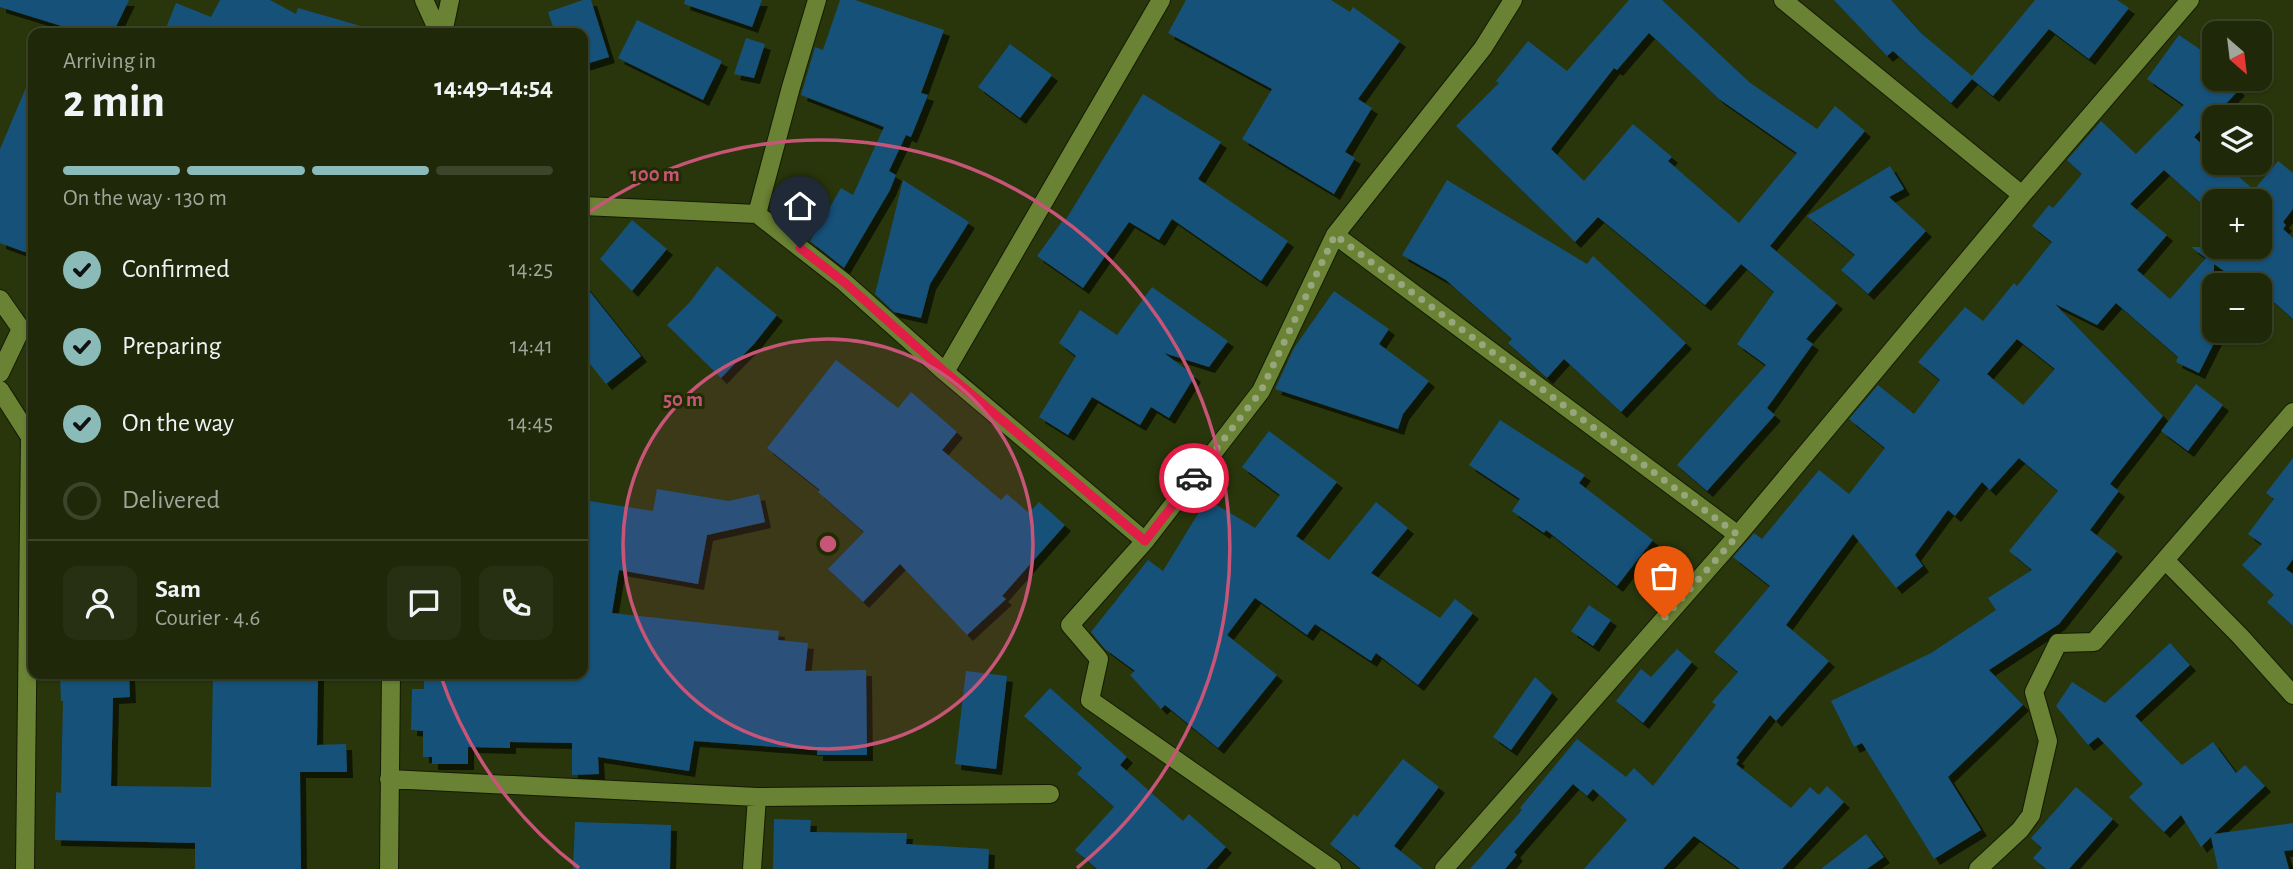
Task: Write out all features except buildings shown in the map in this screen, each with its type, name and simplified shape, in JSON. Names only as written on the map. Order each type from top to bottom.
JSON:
[{"type":"street","points":[[424,0],[438,28]]},
{"type":"street","points":[[442,28],[450,0]]},
{"type":"street","points":[[757,214],[817,0]]},
{"type":"street","points":[[945,372],[1161,0]]},
{"type":"street","points":[[1332,869],[1090,700],[1099,659],[1070,625],[1145,541],[1261,391],[1335,235],[1483,48],[1513,0]]},
{"type":"street","points":[[1783,0],[2022,195]]},
{"type":"street","points":[[1444,869],[1738,535],[2022,195],[2190,0]]},
{"type":"street","points":[[588,206],[757,214],[844,282],[945,372],[1145,541]]},
{"type":"street","points":[[1335,235],[1738,535]]},
{"type":"street","points":[[0,299],[21,329],[0,373]]},
{"type":"street","points":[[0,390],[28,434]]},
{"type":"street","points":[[1978,869],[2020,830],[2031,815],[2048,741],[2034,692],[2058,643],[2094,642],[2293,412]]},
{"type":"street","points":[[2166,561],[2240,636],[2293,695]]},
{"type":"street","points":[[25,869],[28,610]]},
{"type":"street","points":[[388,869],[391,679]]},
{"type":"street","points":[[389,779],[757,797],[1050,794]]},
{"type":"street","points":[[752,869],[757,797]]},
{"type":"way so far","points":[[1194,478],[1261,391],[1335,235],[1738,535],[1664,618]]},
{"type":"route","points":[[800,248],[844,282],[945,372],[1145,541],[1194,478]]}]
